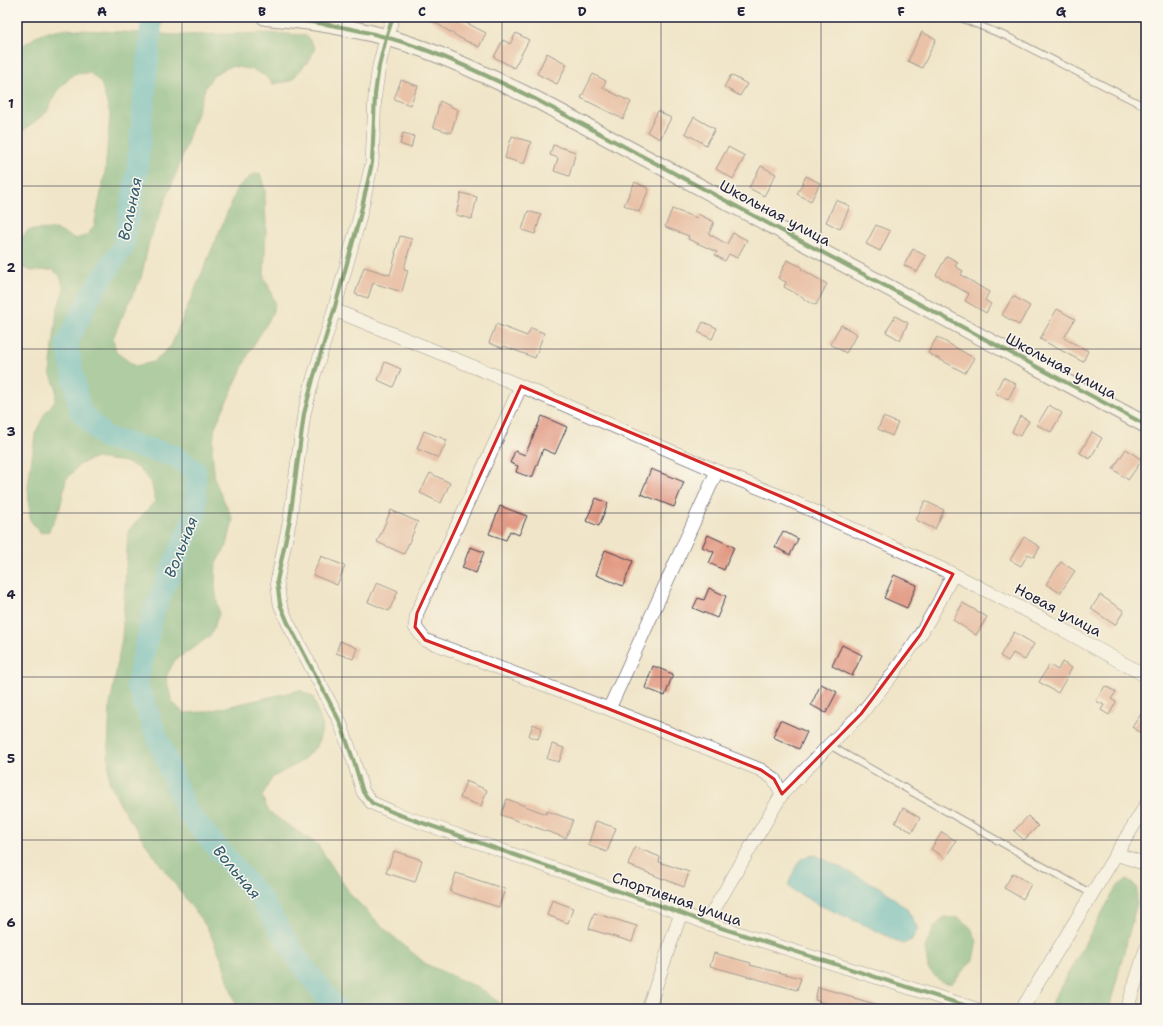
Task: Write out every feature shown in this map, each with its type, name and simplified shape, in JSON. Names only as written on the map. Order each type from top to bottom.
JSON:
[{"type":"street","name":"Школьная улица","points":[[265,17],[292,19],[386,38],[422,48],[462,64],[538,100],[1146,425]]},
{"type":"street","points":[[334,310],[359,220],[372,163],[375,94],[379,66],[386,38],[394,17]]},
{"type":"street","name":"Новая улица","points":[[334,310],[522,386],[717,471],[780,496],[953,574],[1049,622],[1146,676]]},
{"type":"street","name":"Спортивная улица","points":[[334,310],[304,414],[290,519],[277,581],[280,604],[288,623],[340,722],[354,762],[362,792],[372,803],[397,814],[706,923],[976,1009]]},
{"type":"street","points":[[522,386],[417,613],[415,627],[424,640],[610,709],[761,770],[774,779],[782,794]]},
{"type":"street","points":[[610,709],[717,471]]},
{"type":"street","points":[[706,923],[782,794],[861,714],[893,674],[920,634],[939,602],[953,574]]},
{"type":"street","points":[[1022,1009],[1146,805]]},
{"type":"street","points":[[1116,854],[1146,864]]},
{"type":"street","points":[[648,1009],[681,913]]},
{"type":"street","points":[[1127,1009],[1146,950]]},
{"type":"lane","points":[[958,17],[1008,37],[1146,107]]},
{"type":"lane","points":[[829,745],[1092,894]]},
{"type":"highlighted area","points":[[521,386],[780,496],[953,574],[920,635],[861,714],[782,794],[774,779],[761,770],[609,709],[425,640],[415,627],[417,613]]},
{"type":"green space","points":[[63,29],[180,35],[269,33],[306,35],[315,48],[311,58],[291,81],[273,84],[264,75],[253,70],[231,66],[215,74],[206,86],[178,169],[149,242],[141,278],[113,338],[116,352],[135,366],[153,362],[171,346],[238,187],[252,175],[260,173],[265,190],[266,227],[264,278],[275,303],[271,317],[251,349],[215,427],[212,451],[215,481],[233,520],[227,546],[216,562],[215,587],[219,614],[211,635],[175,660],[166,677],[172,702],[184,713],[204,712],[300,690],[313,697],[323,727],[317,746],[302,761],[272,778],[262,796],[269,812],[318,845],[351,895],[387,931],[426,964],[483,990],[507,1009],[237,1009],[222,960],[208,929],[152,853],[121,806],[109,782],[108,747],[110,705],[122,638],[128,531],[155,501],[152,485],[140,469],[126,462],[94,458],[79,465],[66,480],[60,508],[49,531],[41,533],[30,520],[28,486],[35,434],[45,413],[55,401],[56,388],[50,372],[57,310],[64,289],[60,276],[53,270],[32,271],[23,268],[18,255],[19,241],[28,230],[55,229],[76,239],[87,235],[94,226],[105,173],[110,114],[101,83],[90,73],[74,74],[57,91],[47,112],[17,134],[17,49],[42,33]]},
{"type":"green space","points":[[1127,880],[1137,887],[1137,903],[1109,1009],[1048,1009],[1117,886]]},
{"type":"green space","points":[[944,917],[959,918],[971,928],[977,941],[973,960],[951,984],[940,981],[928,969],[925,947],[934,928]]},
{"type":"water","points":[[816,855],[883,889],[907,909],[918,928],[912,940],[903,944],[819,905],[792,890],[788,885],[796,866],[804,857]]},
{"type":"building","points":[[426,17],[455,17],[486,33],[479,47],[460,38]]},
{"type":"building","points":[[922,32],[936,39],[922,68],[908,61]]},
{"type":"building","points":[[516,33],[529,40],[514,68],[494,57],[503,40],[510,44]]},
{"type":"building","points":[[547,53],[567,64],[557,84],[537,74]]},
{"type":"building","points":[[593,74],[606,81],[603,88],[631,102],[623,119],[581,98]]},
{"type":"building","points":[[731,75],[747,84],[740,96],[724,87]]},
{"type":"building","points":[[401,80],[418,86],[410,105],[394,99]]},
{"type":"building","points":[[440,101],[458,110],[451,133],[433,127]]},
{"type":"building","points":[[658,111],[671,118],[660,139],[647,132]]},
{"type":"building","points":[[694,117],[715,129],[706,145],[685,133]]},
{"type":"building","points":[[403,133],[414,136],[411,148],[400,144]]},
{"type":"building","points":[[512,136],[531,142],[524,164],[505,158]]},
{"type":"building","points":[[553,145],[576,152],[569,176],[554,171],[558,158],[550,155]]},
{"type":"building","points":[[728,147],[745,156],[733,179],[716,169]]},
{"type":"building","points":[[761,166],[776,174],[764,196],[749,188]]},
{"type":"building","points":[[806,176],[820,183],[811,201],[797,194]]},
{"type":"building","points":[[635,182],[649,189],[639,212],[624,205]]},
{"type":"building","points":[[461,193],[477,197],[472,219],[456,215]]},
{"type":"building","points":[[836,200],[850,206],[840,229],[826,222]]},
{"type":"building","points":[[672,209],[697,218],[698,214],[714,222],[709,234],[727,244],[733,233],[747,240],[737,258],[729,254],[725,261],[715,255],[717,252],[688,239],[689,236],[665,227]]},
{"type":"building","points":[[528,211],[541,215],[535,234],[522,230]]},
{"type":"building","points":[[876,225],[890,231],[880,251],[866,244]]},
{"type":"building","points":[[400,236],[412,239],[404,269],[408,270],[402,292],[373,283],[368,298],[355,294],[364,267],[390,275]]},
{"type":"building","points":[[913,249],[926,256],[917,272],[904,265]]},
{"type":"building","points":[[947,256],[958,262],[955,266],[963,271],[961,275],[989,292],[985,300],[991,304],[986,313],[965,301],[969,294],[936,275]]},
{"type":"building","points":[[787,260],[802,267],[801,269],[827,284],[816,305],[784,287],[786,282],[778,278]]},
{"type":"building","points":[[1013,296],[1030,306],[1019,325],[1002,315]]},
{"type":"building","points":[[1057,309],[1075,319],[1064,338],[1088,351],[1083,362],[1040,339]]},
{"type":"building","points":[[895,316],[908,323],[900,340],[886,332]]},
{"type":"building","points":[[703,322],[717,328],[712,339],[698,332]]},
{"type":"building","points":[[496,324],[527,336],[531,328],[544,333],[535,358],[504,346],[503,348],[489,343]]},
{"type":"building","points":[[841,325],[857,334],[846,353],[830,344]]},
{"type":"building","points":[[937,337],[974,358],[965,373],[928,353]]},
{"type":"building","points":[[385,362],[401,369],[393,387],[378,380]]},
{"type":"building","points":[[1003,377],[1016,384],[1008,400],[995,393]]},
{"type":"building","points":[[1049,405],[1062,413],[1051,432],[1037,425]]},
{"type":"building","points":[[542,416],[567,427],[555,454],[543,449],[532,478],[516,472],[518,466],[510,463],[515,451],[525,455]]},
{"type":"building","points":[[1020,416],[1029,421],[1020,436],[1012,432]]},
{"type":"building","points":[[883,417],[898,423],[892,436],[878,429]]},
{"type":"building","points":[[424,431],[447,440],[439,458],[417,449]]},
{"type":"building","points":[[1092,432],[1102,438],[1090,459],[1080,453]]},
{"type":"building","points":[[1126,449],[1142,460],[1128,480],[1113,469]]},
{"type":"building","points":[[651,469],[684,482],[674,507],[641,494]]},
{"type":"building","points":[[430,473],[450,483],[441,503],[420,493]]},
{"type":"building","points":[[596,498],[608,503],[599,526],[586,521]]},
{"type":"building","points":[[925,501],[944,510],[935,529],[916,520]]},
{"type":"building","points":[[500,506],[527,516],[519,535],[510,531],[506,540],[489,534]]},
{"type":"building","points":[[391,510],[418,522],[404,554],[377,542]]},
{"type":"building","points":[[783,531],[798,539],[790,555],[775,547]]},
{"type":"building","points":[[708,535],[734,547],[724,570],[709,563],[714,552],[702,547]]},
{"type":"building","points":[[1024,537],[1040,547],[1034,557],[1028,554],[1021,566],[1010,560]]},
{"type":"building","points":[[470,547],[484,552],[476,573],[462,568]]},
{"type":"building","points":[[605,550],[633,561],[623,586],[596,575]]},
{"type":"building","points":[[321,556],[345,566],[337,585],[313,575]]},
{"type":"building","points":[[1061,562],[1075,571],[1060,593],[1046,584]]},
{"type":"building","points":[[894,575],[917,585],[907,608],[884,598]]},
{"type":"building","points":[[377,582],[398,591],[389,611],[368,602]]},
{"type":"building","points":[[709,588],[726,596],[717,618],[693,608],[698,598],[704,600]]},
{"type":"building","points":[[1100,595],[1124,611],[1115,625],[1091,609]]},
{"type":"building","points":[[963,603],[987,617],[976,635],[953,620]]},
{"type":"building","points":[[1014,632],[1034,644],[1025,660],[1013,653],[1008,661],[1000,656]]},
{"type":"building","points":[[340,641],[357,648],[353,659],[336,653]]},
{"type":"building","points":[[842,645],[862,655],[852,676],[832,666]]},
{"type":"building","points":[[1062,662],[1072,668],[1058,693],[1039,682],[1049,665],[1058,670]]},
{"type":"building","points":[[653,666],[673,674],[665,696],[645,688]]},
{"type":"building","points":[[821,684],[837,692],[826,713],[811,705]]},
{"type":"building","points":[[1105,686],[1116,692],[1111,699],[1116,702],[1109,715],[1101,710],[1104,705],[1096,701]]},
{"type":"building","points":[[1146,707],[1146,736],[1132,727]]},
{"type":"building","points":[[780,720],[807,732],[799,749],[773,737]]},
{"type":"building","points":[[533,724],[542,728],[538,739],[529,736]]},
{"type":"building","points":[[552,744],[564,748],[559,762],[547,759]]},
{"type":"building","points":[[466,781],[487,790],[481,806],[460,798]]},
{"type":"building","points":[[507,799],[546,814],[547,811],[573,820],[566,838],[501,815]]},
{"type":"building","points":[[903,808],[920,818],[912,832],[895,823]]},
{"type":"building","points":[[1028,816],[1038,826],[1024,840],[1014,831]]},
{"type":"building","points":[[596,821],[616,828],[607,852],[588,845]]},
{"type":"building","points":[[942,832],[956,841],[945,858],[931,849]]},
{"type":"building","points":[[635,847],[660,857],[659,862],[689,872],[684,887],[628,865]]},
{"type":"building","points":[[394,851],[422,860],[415,882],[386,873]]},
{"type":"building","points":[[456,873],[505,889],[499,907],[450,892]]},
{"type":"building","points":[[1013,873],[1031,884],[1023,899],[1004,888]]},
{"type":"building","points":[[552,900],[573,908],[568,923],[547,915]]},
{"type":"building","points":[[594,913],[637,926],[632,942],[589,929]]},
{"type":"building","points":[[714,953],[751,963],[750,965],[801,978],[797,990],[710,966]]},
{"type":"building","points":[[818,987],[882,1006],[881,1009],[846,1009],[815,1000]]},
{"type":"waterway","name":"Вольная","points":[[152,17],[137,174],[123,247],[89,298],[67,343],[80,411],[106,438],[175,456],[195,471],[196,512],[153,613],[137,685],[186,811],[261,899],[300,962],[336,1009]]},
{"type":"cycle path","points":[[265,17],[324,24],[385,37],[438,54],[481,73],[537,100],[1146,425]]},
{"type":"cycle path","points":[[393,17],[379,66],[375,94],[372,163],[359,220],[304,414],[290,519],[277,581],[280,604],[288,623],[340,722],[363,792],[372,803],[397,814],[706,923],[976,1009]]}]
